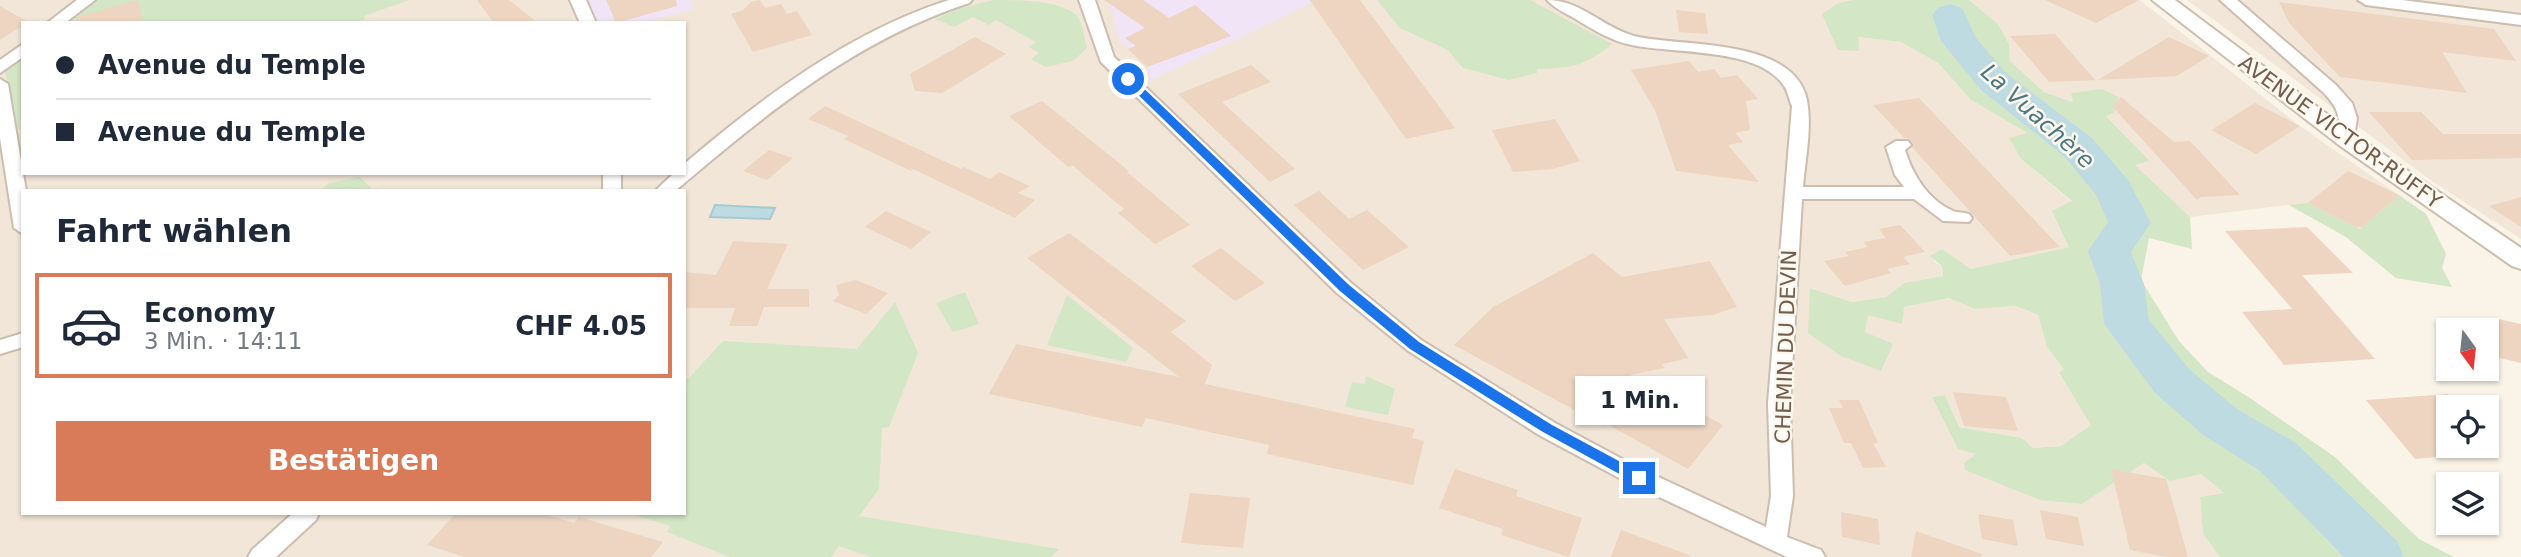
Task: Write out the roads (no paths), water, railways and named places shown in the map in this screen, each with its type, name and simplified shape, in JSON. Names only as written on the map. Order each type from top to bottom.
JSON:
[{"type":"street","points":[[58,21],[87,0]]},
{"type":"street","points":[[578,0],[587,21]]},
{"type":"street","points":[[686,173],[755,116],[827,65],[925,13],[964,0]]},
{"type":"street","points":[[1087,0],[1107,59],[1345,288],[1414,345],[1583,448],[1631,474],[1804,555]]},
{"type":"street","name":"CHEMIN DU DEVIN","points":[[1555,0],[1629,39],[1762,61],[1784,74],[1796,90],[1800,106],[1779,403],[1782,496],[1775,542]]},
{"type":"street","name":"AVENUE VICTOR-RUFFY","points":[[2162,0],[2347,140],[2521,260]]},
{"type":"street","points":[[2228,0],[2330,89],[2346,107],[2349,118],[2347,140]]},
{"type":"street","points":[[2366,0],[2521,20]]},
{"type":"street","points":[[0,68],[21,51]]},
{"type":"street","points":[[0,84],[21,215]]},
{"type":"street","points":[[1902,145],[1895,147],[1904,175],[1918,194],[1949,217],[1963,218]]},
{"type":"street","points":[[666,189],[683,175]]},
{"type":"street","points":[[1869,192],[1904,175]]},
{"type":"street","points":[[1794,193],[1918,194]]},
{"type":"street","points":[[0,347],[21,341]]},
{"type":"street","points":[[260,557],[307,515]]},
{"type":"water","points":[[715,205],[775,208],[770,219],[710,217]]},
{"type":"waterway","name":"La Vuachère","points":[[1950,15],[1959,41],[1994,82],[2078,147],[2114,189],[2130,223],[2109,251],[2122,284],[2127,324],[2172,381],[2220,422],[2278,457],[2378,557]]}]
